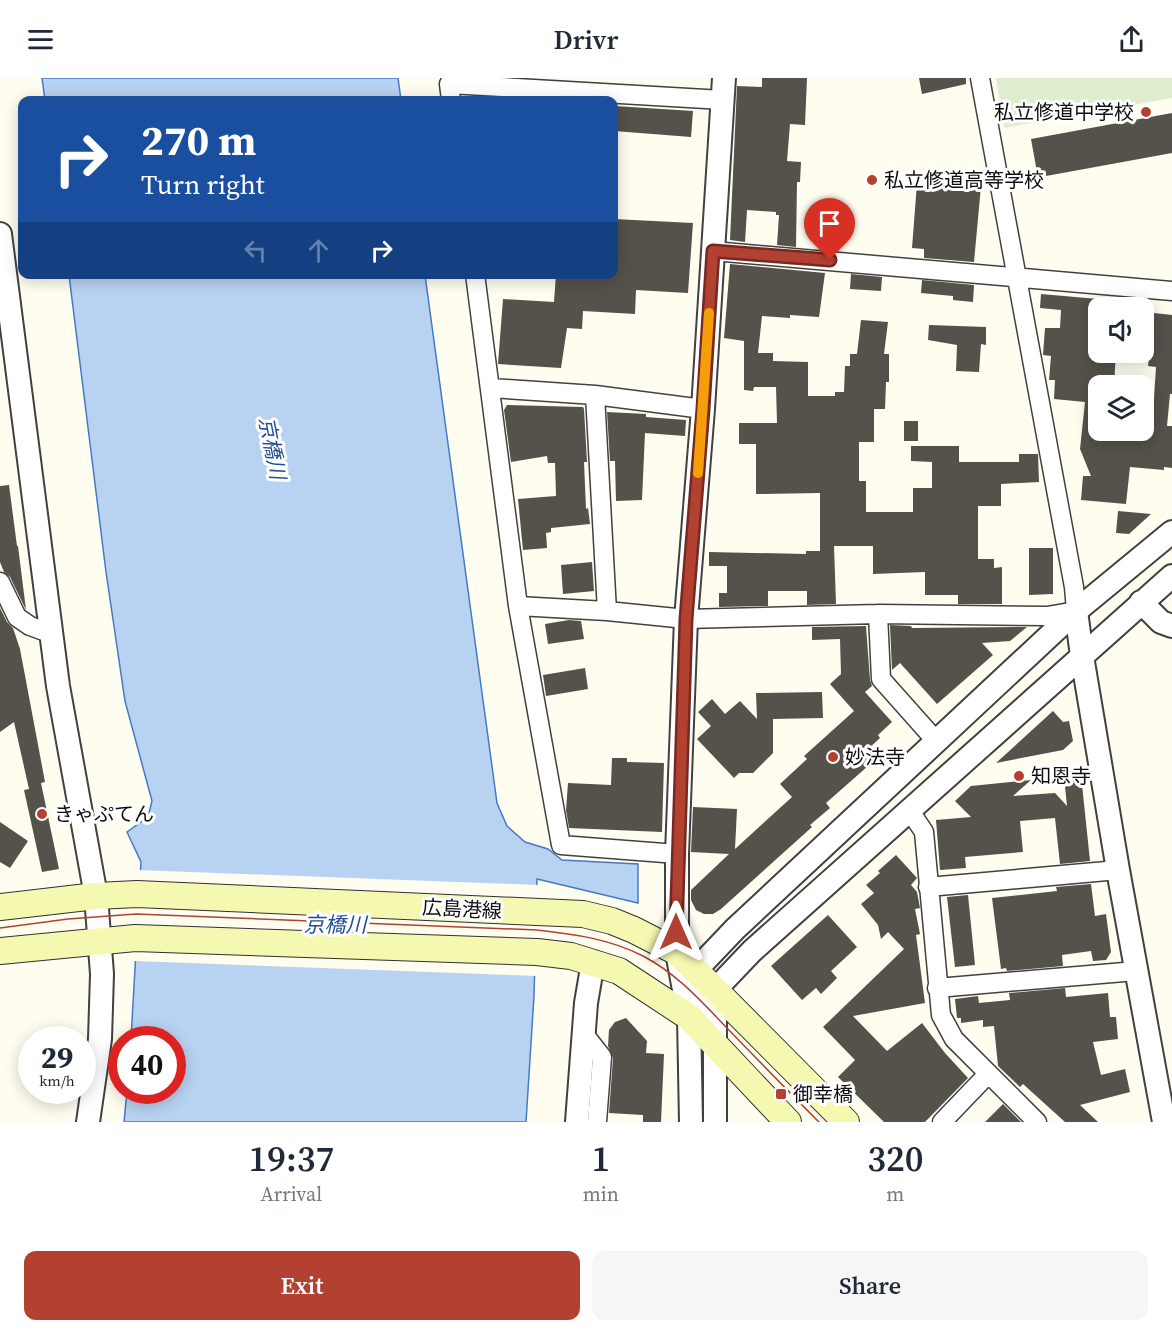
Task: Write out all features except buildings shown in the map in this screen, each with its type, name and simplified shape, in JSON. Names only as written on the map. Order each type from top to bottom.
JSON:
[{"type":"main road","name":"広島港線","points":[[0,907],[96,896],[137,894],[583,914],[612,921],[677,952],[846,1122]]},
{"type":"main road","name":"広島港線","points":[[0,951],[135,938],[537,952],[571,956],[619,971],[689,1017],[788,1122]]},
{"type":"street","points":[[980,78],[1074,587],[1082,656],[1164,1122]]},
{"type":"street","points":[[450,96],[449,84],[724,89],[703,409],[686,619],[677,854],[677,952],[689,1017],[692,1073],[691,1122]]},
{"type":"street","points":[[0,234],[58,686],[96,896],[102,974],[100,1039],[88,1122]]},
{"type":"street","points":[[713,251],[1172,291]]},
{"type":"street","points":[[476,279],[518,606],[561,845],[677,854]]},
{"type":"street","points":[[491,388],[595,395],[703,409]]},
{"type":"street","points":[[595,395],[608,611]]},
{"type":"street","points":[[689,1017],[695,971],[735,929],[1076,611],[1172,532]]},
{"type":"street","points":[[689,1017],[752,951],[1172,576]]},
{"type":"street","points":[[0,582],[17,618],[30,626],[52,634]]},
{"type":"street","points":[[1141,602],[1161,622],[1172,626]]},
{"type":"street","points":[[518,606],[608,611],[686,619],[878,614],[1047,616],[1076,611]]},
{"type":"street","points":[[878,614],[881,679],[937,742]]},
{"type":"street","points":[[910,811],[924,832],[941,1015],[954,1040],[1037,1122]]},
{"type":"street","points":[[928,886],[1118,870]]},
{"type":"street","points":[[578,1122],[586,1004],[594,962]]},
{"type":"street","points":[[937,988],[1136,971]]},
{"type":"street","points":[[715,992],[715,1122]]},
{"type":"street","points":[[584,1034],[602,1058],[597,1122]]},
{"type":"street","points":[[942,1122],[988,1074]]},
{"type":"green space","points":[[996,78],[1172,78],[1172,98],[1004,128]]},
{"type":"water","points":[[42,78],[398,78],[400,96],[44,96]]},
{"type":"water","name":"京橋川","points":[[69,279],[426,279],[497,803],[507,826],[525,842],[548,849],[562,860],[638,864],[638,903],[537,879],[534,996],[526,1122],[124,1122],[126,1104],[186,1104],[186,1026],[132,1026],[141,862],[127,832],[148,817],[152,801],[125,701],[106,572]]},
{"type":"pier","points":[[138,870],[539,885],[536,976],[134,961]]},
{"type":"tram line","points":[[0,928],[68,919],[136,914],[537,930],[592,938],[618,945],[643,956],[677,979],[819,1122]]},
{"type":"slow traffic","points":[[698,473],[709,313]]},
{"type":"place","name":"私立修道中学校","points":[[1146,112]]},
{"type":"place","name":"私立修道高等学校","points":[[872,180]]},
{"type":"place","name":"妙法寺","points":[[833,757]]},
{"type":"place","name":"知恩寺","points":[[1019,776]]},
{"type":"place","name":"きゃぷてん","points":[[42,814]]},
{"type":"place","name":"御幸橋","points":[[781,1094]]},
{"type":"route","points":[[676,932],[686,619],[713,251],[830,260]]}]
